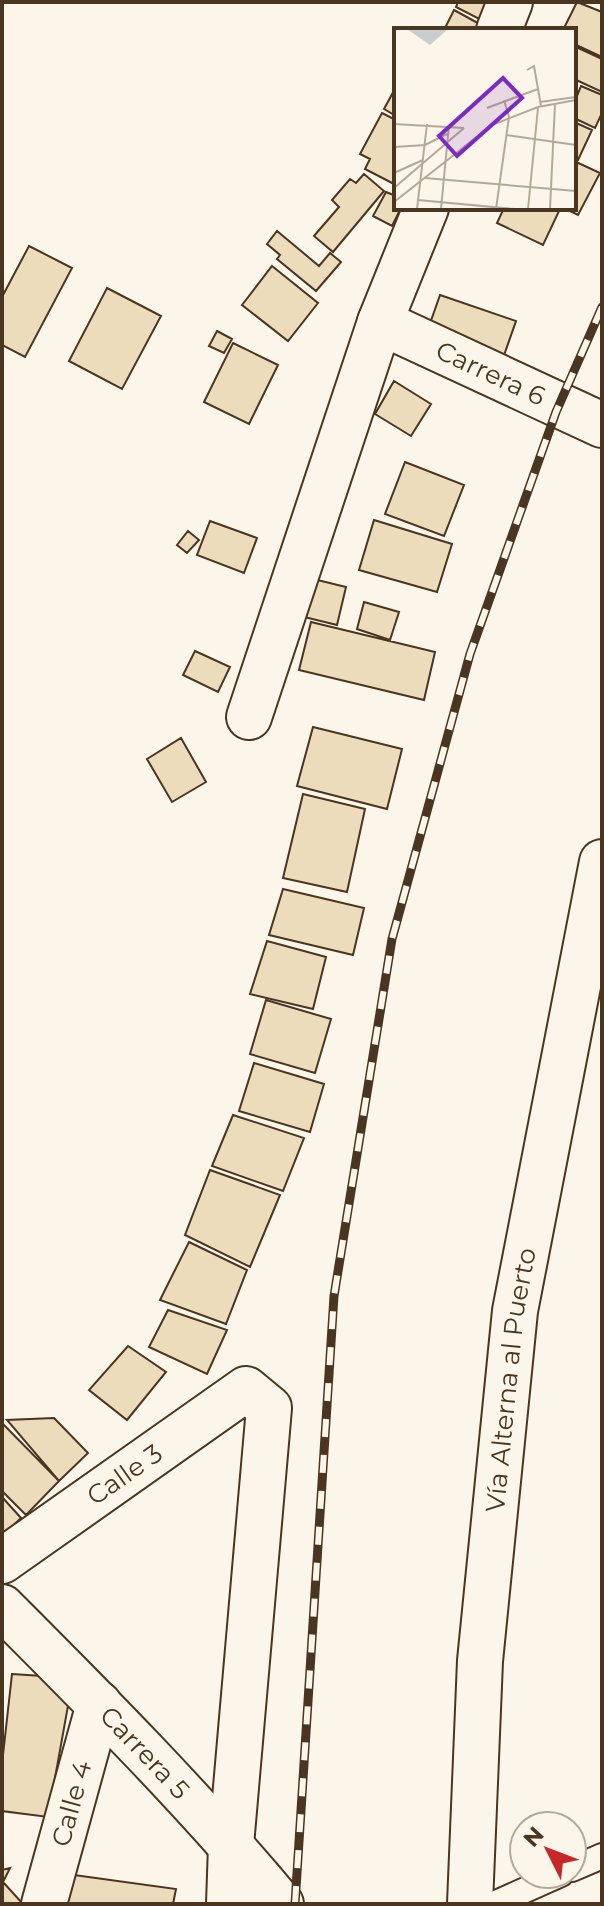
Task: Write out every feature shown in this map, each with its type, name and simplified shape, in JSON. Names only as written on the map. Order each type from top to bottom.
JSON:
[{"type":"street","points":[[500,28],[510,2]]},
{"type":"street","points":[[249,717],[380,322],[425,210]]},
{"type":"street","name":"Carrera 6","points":[[380,322],[602,425]]},
{"type":"street","name":"Vía Alterna al Puerto","points":[[470,1904],[480,1661],[515,1311],[602,862]]},
{"type":"street","name":"Calle 3","points":[[2,1561],[246,1389],[269,1408],[231,1845]]},
{"type":"street","name":"Carrera 5","points":[[2,1607],[99,1704],[231,1845],[281,1904]]},
{"type":"street","name":"Calle 4","points":[[44,1904],[99,1704]]},
{"type":"street","points":[[229,1904],[231,1845]]},
{"type":"lane","points":[[494,1904],[525,1890]]},
{"type":"building","points":[[458,2],[497,2],[487,23],[456,7]]},
{"type":"building","points":[[577,2],[602,12],[602,57],[576,45],[576,28],[564,28]]},
{"type":"building","points":[[454,10],[487,28],[445,28]]},
{"type":"building","points":[[576,47],[602,59],[602,92],[576,80]]},
{"type":"building","points":[[581,86],[602,95],[602,113],[595,128],[576,119],[576,99]]},
{"type":"building","points":[[394,91],[394,115],[384,109]]},
{"type":"building","points":[[382,113],[394,119],[394,184],[365,169],[370,159],[360,154]]},
{"type":"building","points":[[576,123],[592,130],[576,160]]},
{"type":"building","points":[[576,162],[600,173],[578,215],[568,210],[576,210]]},
{"type":"building","points":[[364,174],[384,191],[333,252],[314,236],[339,207],[332,200],[350,179],[356,183]]},
{"type":"building","points":[[386,192],[394,195],[394,210],[400,210],[392,226],[373,216]]},
{"type":"building","points":[[503,210],[560,210],[543,245],[497,223]]},
{"type":"building","points":[[277,231],[319,266],[330,253],[341,262],[316,291],[277,259],[280,255],[267,244]]},
{"type":"building","points":[[29,246],[72,268],[25,357],[2,345],[2,297]]},
{"type":"building","points":[[272,266],[318,303],[288,341],[242,305]]},
{"type":"building","points":[[107,288],[161,316],[122,389],[69,361]]},
{"type":"building","points":[[440,295],[516,321],[502,361],[426,335]]},
{"type":"building","points":[[217,331],[232,339],[224,353],[209,346]]},
{"type":"building","points":[[233,343],[278,365],[249,424],[204,402]]},
{"type":"building","points":[[394,381],[431,404],[411,436],[375,414]]},
{"type":"building","points":[[405,462],[464,485],[444,536],[385,514]]},
{"type":"building","points":[[374,520],[452,544],[437,592],[359,570]]},
{"type":"building","points":[[210,521],[257,538],[244,573],[197,555]]},
{"type":"building","points":[[188,531],[199,540],[187,553],[177,545]]},
{"type":"building","points":[[297,575],[346,587],[337,625],[288,613]]},
{"type":"building","points":[[364,602],[399,612],[390,640],[357,629]]},
{"type":"building","points":[[311,622],[435,652],[424,700],[299,670]]},
{"type":"building","points":[[195,651],[230,667],[218,692],[183,675]]},
{"type":"building","points":[[313,727],[402,749],[387,809],[297,786]]},
{"type":"building","points":[[181,738],[206,782],[172,802],[147,759]]},
{"type":"building","points":[[303,794],[365,809],[347,892],[283,878]]},
{"type":"building","points":[[283,889],[364,908],[353,955],[269,935]]},
{"type":"building","points":[[267,941],[326,957],[313,1009],[250,994]]},
{"type":"building","points":[[266,1000],[331,1019],[315,1073],[250,1054]]},
{"type":"building","points":[[254,1063],[324,1084],[310,1132],[239,1111]]},
{"type":"building","points":[[233,1115],[304,1138],[283,1191],[212,1166]]},
{"type":"building","points":[[210,1170],[280,1195],[250,1267],[185,1235]]},
{"type":"building","points":[[189,1242],[247,1270],[226,1324],[160,1300]]},
{"type":"building","points":[[168,1310],[227,1330],[207,1374],[149,1347]]},
{"type":"building","points":[[128,1346],[166,1372],[127,1420],[89,1390]]},
{"type":"building","points":[[54,1418],[88,1453],[59,1481],[7,1420]]},
{"type":"building","points":[[2,1423],[59,1481],[26,1515],[2,1491]]},
{"type":"building","points":[[2,1497],[21,1518],[2,1536]]},
{"type":"building","points":[[12,1674],[73,1678],[48,1817],[2,1811],[2,1764]]},
{"type":"building","points":[[10,1868],[3,1882],[23,1904],[2,1904],[2,1870]]},
{"type":"building","points":[[74,1875],[176,1889],[173,1904],[66,1904]]},
{"type":"railway","points":[[295,1904],[334,1296],[392,939],[470,654],[556,412],[602,307]]}]
